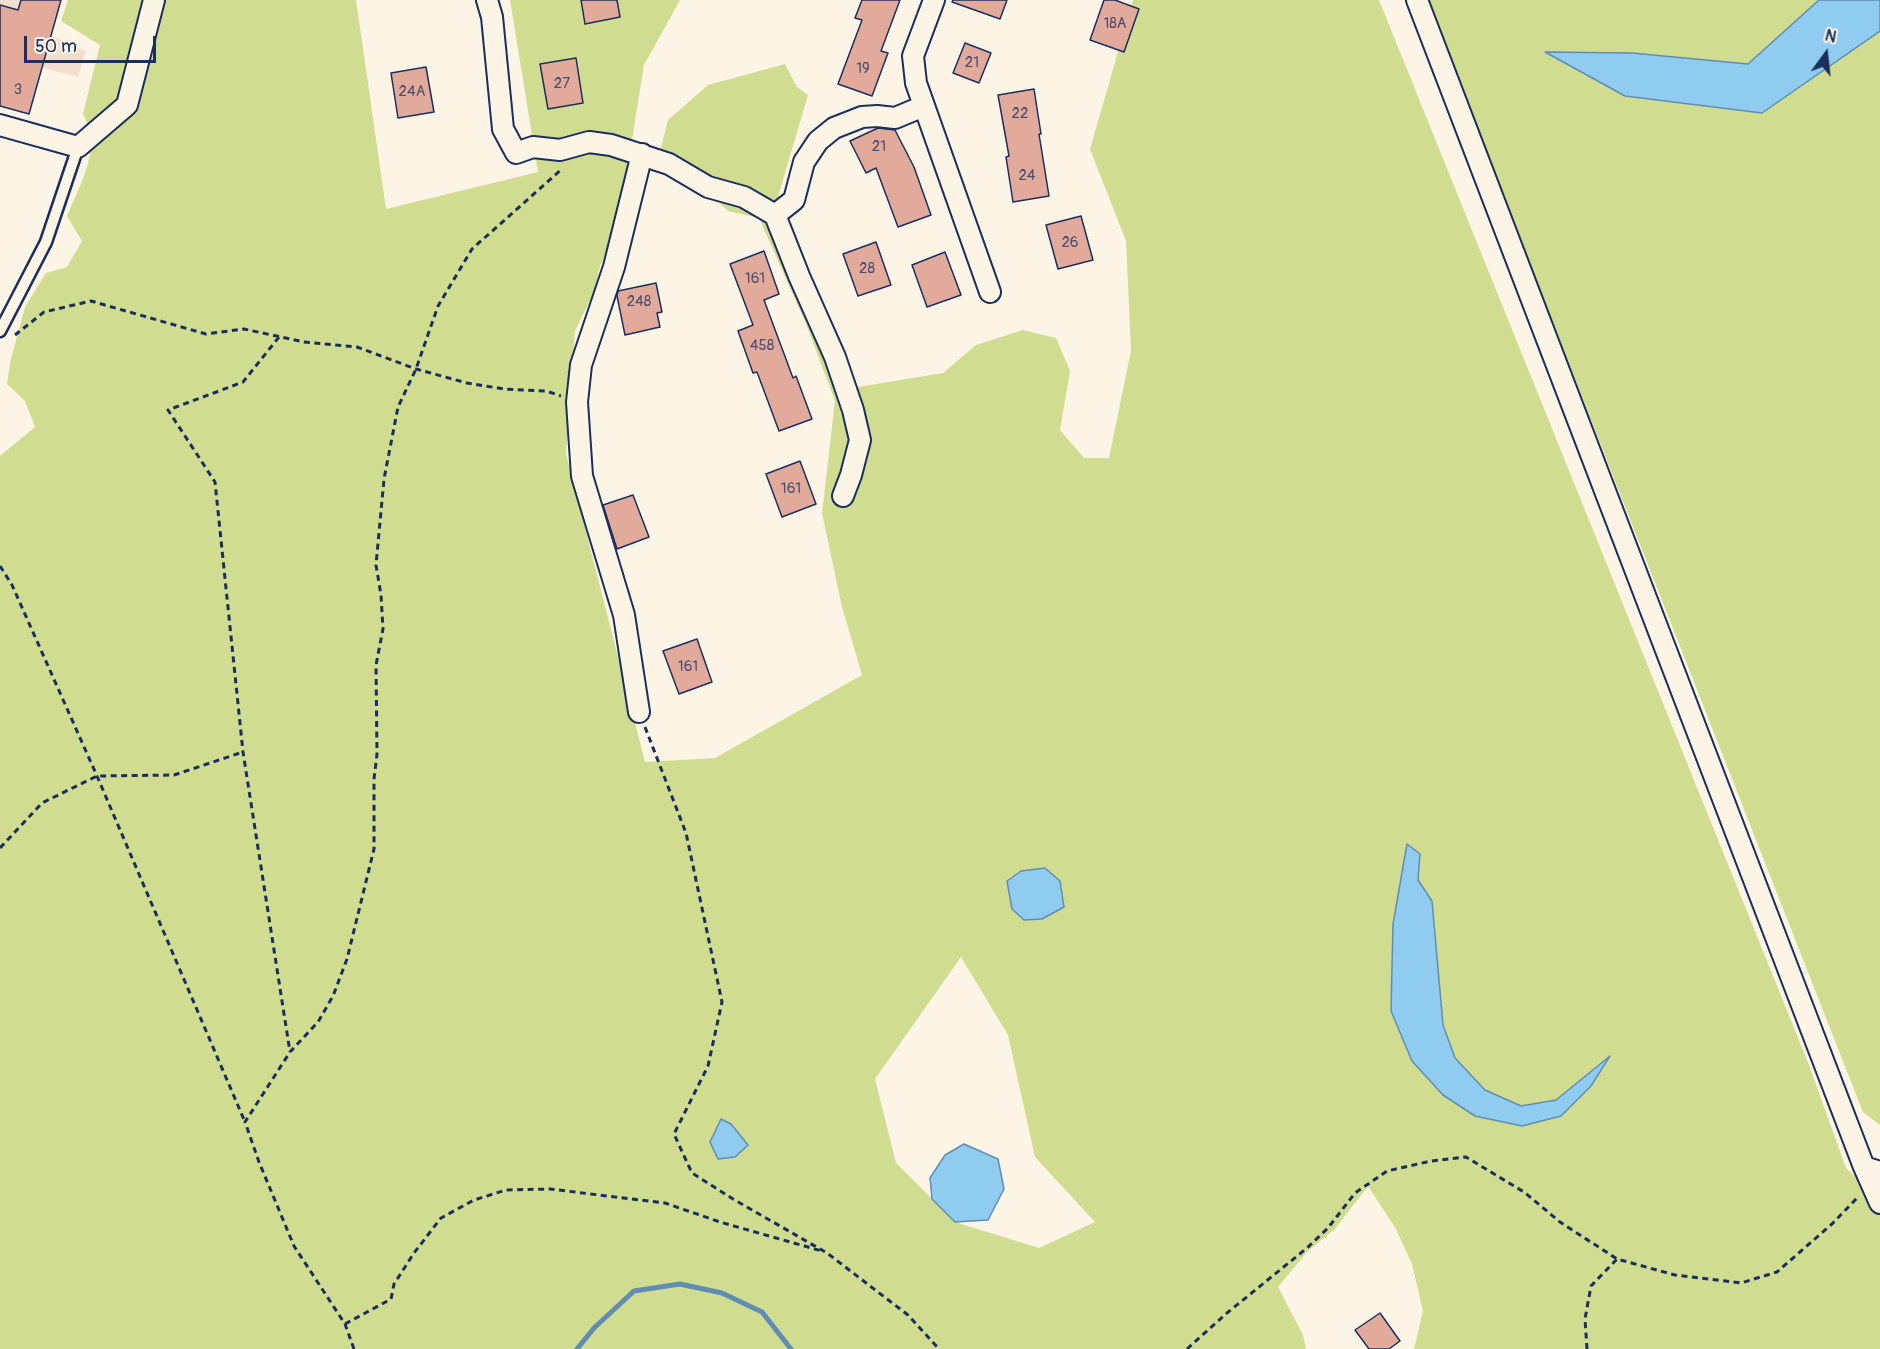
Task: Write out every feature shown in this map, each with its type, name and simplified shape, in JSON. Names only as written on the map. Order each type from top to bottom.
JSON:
[{"type":"street","points":[[0,125],[78,147],[127,105],[154,0]]},
{"type":"street","points":[[487,0],[492,17],[503,129],[516,153],[533,147],[560,150],[589,142],[610,145],[669,164],[708,188],[744,197],[775,215],[835,357],[853,410],[860,440],[843,496]]},
{"type":"street","points":[[934,0],[913,56],[916,83],[990,292]]},
{"type":"street","points":[[1417,0],[1872,1170],[1880,1203]]},
{"type":"street","points":[[775,215],[794,200],[804,162],[818,141],[834,128],[862,117],[896,118],[924,106]]},
{"type":"street","points":[[639,712],[624,615],[582,476],[577,402],[581,364],[614,267],[642,154]]},
{"type":"lane","points":[[0,331],[46,242],[78,147]]},
{"type":"path","points":[[245,1122],[290,1052],[318,1022],[333,996],[347,959],[374,849],[374,779],[377,754],[376,665],[383,629],[376,565],[384,480],[398,407],[416,369],[438,306],[472,249],[567,165]]},
{"type":"path","points":[[9,339],[44,312],[91,301],[206,334],[244,329],[304,342],[357,347],[416,369],[467,383],[504,389],[546,391],[577,402]]},
{"type":"path","points":[[279,337],[243,382],[168,410],[215,482],[243,752],[290,1052]]},
{"type":"path","points":[[0,566],[12,585],[97,776],[245,1122],[294,1246],[345,1324],[354,1349]]},
{"type":"path","points":[[639,712],[686,833],[722,1002],[708,1066],[674,1134],[692,1173],[732,1199],[826,1252],[908,1315],[939,1349]]},
{"type":"path","points":[[0,848],[42,803],[97,776],[174,775],[243,752]]},
{"type":"path","points":[[1187,1349],[1250,1293],[1307,1248],[1328,1228],[1355,1193],[1388,1171],[1431,1161],[1466,1157],[1524,1192],[1560,1222],[1617,1258],[1675,1275],[1741,1283],[1777,1272],[1832,1224],[1860,1195]]},
{"type":"path","points":[[345,1324],[391,1299],[394,1284],[441,1218],[474,1200],[506,1190],[550,1189],[665,1203],[720,1222],[826,1252]]},
{"type":"path","points":[[1587,1349],[1586,1319],[1591,1286],[1617,1258]]},
{"type":"shaded area","points":[[0,0],[50,0],[41,31],[86,51],[78,77],[0,56]]},
{"type":"green space","points":[[68,0],[356,0],[386,209],[538,172],[510,0],[680,0],[644,65],[632,140],[640,175],[600,266],[594,292],[575,331],[566,454],[645,762],[715,758],[862,675],[842,607],[822,513],[835,401],[806,324],[759,218],[728,211],[690,176],[655,171],[668,120],[708,85],[785,64],[797,87],[808,95],[775,207],[807,295],[858,387],[943,373],[976,345],[1023,330],[1056,338],[1070,371],[1060,430],[1084,458],[1109,458],[1131,351],[1126,241],[1090,149],[1133,0],[1379,0],[1809,1065],[1846,1168],[1880,1200],[1880,1349],[1414,1349],[1423,1311],[1412,1264],[1396,1229],[1368,1186],[1335,1229],[1307,1252],[1278,1287],[1303,1335],[1306,1349],[0,1349],[0,456],[35,427],[25,401],[7,384],[10,363],[25,307],[46,273],[67,267],[82,241],[67,216],[83,178],[90,153],[88,127],[83,114],[100,45],[61,21]],"holes":[[[1420,854],[1418,880],[1438,976],[1443,1025],[1455,1058],[1485,1090],[1521,1106],[1556,1100],[1608,1058],[1561,1116],[1443,1095],[1412,1061],[1391,1011],[1393,924]],[[961,957],[1008,1035],[1035,1157],[1095,1222],[1039,1248],[955,1222],[896,1163],[875,1079]]]},
{"type":"green space","points":[[1426,0],[1880,0],[1880,1125],[1863,1112]]},
{"type":"water","points":[[1819,0],[1880,0],[1880,31],[1762,113],[1625,96],[1545,52],[1632,53],[1748,64]]},
{"type":"water","points":[[1407,844],[1420,854],[1418,880],[1432,901],[1443,1025],[1455,1058],[1485,1090],[1521,1106],[1556,1100],[1610,1056],[1591,1086],[1561,1116],[1522,1126],[1475,1116],[1443,1095],[1412,1061],[1391,1011],[1393,924]]},
{"type":"water","points":[[1045,868],[1060,881],[1064,907],[1042,919],[1024,920],[1012,909],[1007,881],[1021,871]]},
{"type":"water","points":[[721,1119],[731,1124],[748,1145],[735,1157],[718,1159],[710,1142]]},
{"type":"water","points":[[964,1144],[998,1159],[1004,1189],[988,1220],[955,1222],[932,1199],[930,1178],[945,1155]]},
{"type":"building","points":[[21,0],[61,0],[29,114],[0,106],[0,5],[18,10]]},
{"type":"building","points":[[581,0],[617,0],[620,17],[585,24]]},
{"type":"building","points":[[862,0],[900,0],[881,51],[888,53],[872,96],[838,84],[862,20],[855,18]]},
{"type":"building","points":[[953,0],[1007,0],[1000,19],[952,2]]},
{"type":"building","points":[[1104,0],[1115,0],[1139,9],[1124,52],[1090,40]]},
{"type":"building","points":[[965,43],[991,53],[979,83],[953,73]]},
{"type":"building","points":[[576,58],[583,103],[548,109],[540,64]]},
{"type":"building","points":[[426,67],[434,112],[398,118],[391,73]]},
{"type":"building","points":[[1034,89],[1049,196],[1013,202],[1006,157],[1009,156],[998,95]]},
{"type":"building","points":[[878,128],[895,130],[914,167],[931,215],[898,227],[876,168],[866,173],[850,141]]},
{"type":"building","points":[[1081,216],[1093,260],[1058,269],[1046,225]]},
{"type":"building","points":[[876,242],[891,285],[858,296],[843,254]]},
{"type":"building","points":[[764,251],[779,294],[764,300],[793,378],[796,376],[812,419],[779,431],[757,372],[753,373],[738,331],[753,325],[730,264]]},
{"type":"building","points":[[945,252],[961,295],[927,307],[912,265]]},
{"type":"building","points":[[656,283],[662,312],[657,313],[660,327],[625,335],[618,291]]},
{"type":"building","points":[[800,461],[816,504],[782,517],[766,474]]},
{"type":"building","points":[[633,495],[649,537],[617,549],[603,505]]},
{"type":"building","points":[[697,639],[712,682],[679,694],[663,651]]},
{"type":"building","points":[[1380,1313],[1400,1341],[1389,1349],[1369,1349],[1355,1330]]},
{"type":"waterway","points":[[577,1349],[594,1328],[634,1291],[680,1284],[722,1293],[762,1312],[791,1349]]}]
